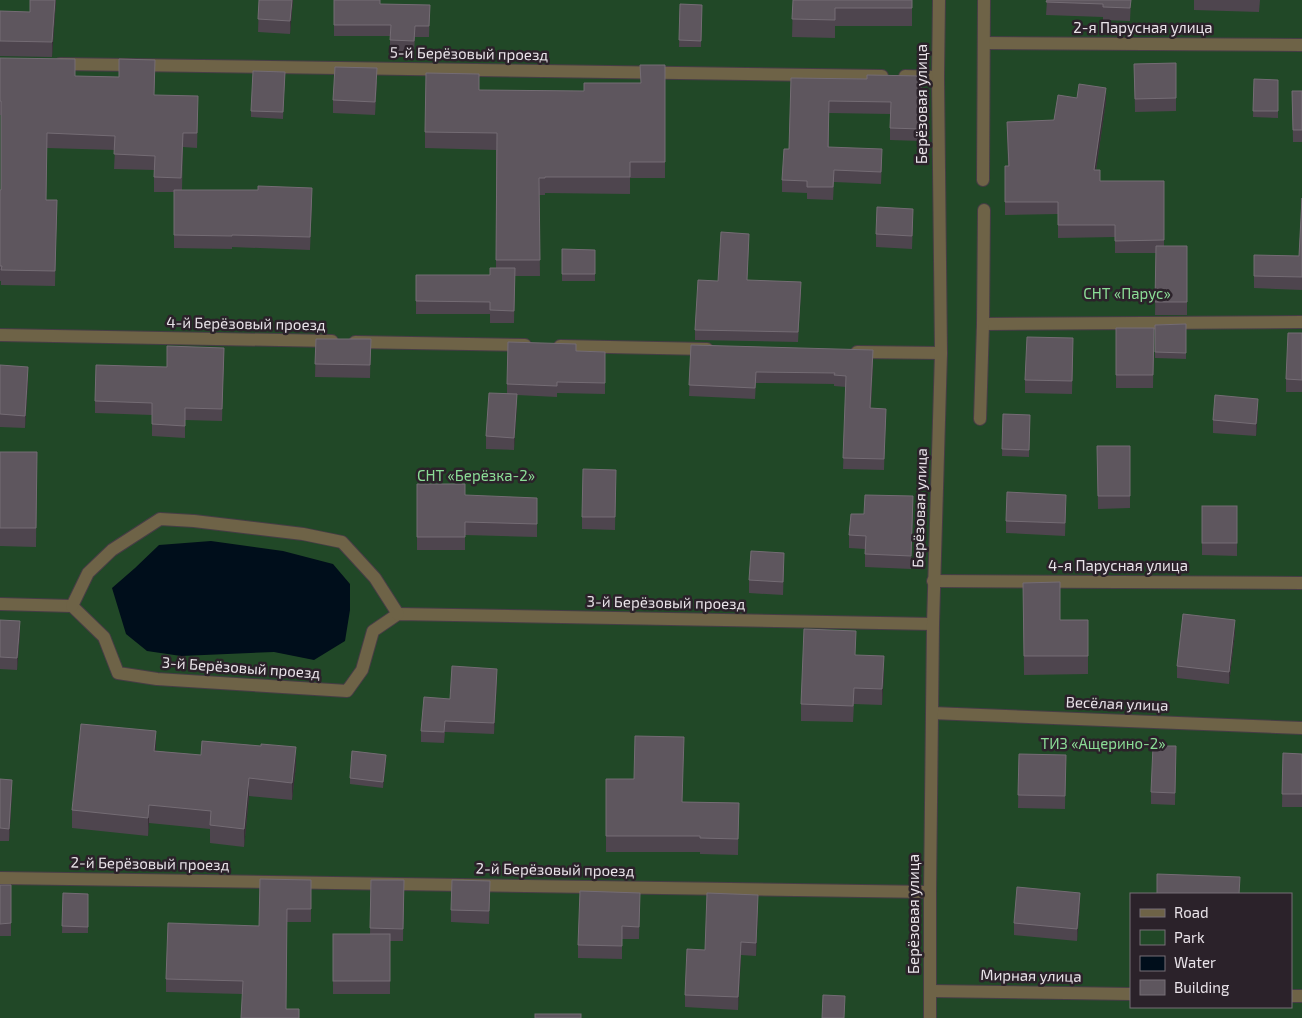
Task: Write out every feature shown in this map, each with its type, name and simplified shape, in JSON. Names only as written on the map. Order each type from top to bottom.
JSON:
[{"type":"street","name":"Берёзовая улица","points":[[930,1018],[932,624],[941,353],[939,0]]},
{"type":"street","points":[[983,180],[984,0]]},
{"type":"street","name":"2-я Парусная улица","points":[[984,43],[1302,45]]},
{"type":"street","name":"5-й Берёзовый проезд","points":[[50,64],[938,77]]},
{"type":"street","points":[[980,419],[984,324],[984,210]]},
{"type":"street","points":[[984,324],[1302,322]]},
{"type":"street","name":"4-й Берёзовый проезд","points":[[0,335],[723,349]]},
{"type":"street","points":[[842,351],[941,353]]},
{"type":"street","points":[[0,604],[72,606],[88,573],[112,550],[160,519],[194,521],[302,534],[342,542],[375,578],[398,614]]},
{"type":"street","name":"4-я Парусная улица","points":[[933,581],[1302,583]]},
{"type":"street","name":"3-й Берёзовый проезд","points":[[72,606],[104,637],[118,672],[157,679],[347,691],[362,670],[373,631],[398,614],[932,624]]},
{"type":"street","name":"Весёлая улица","points":[[932,713],[1302,728]]},
{"type":"street","name":"2-й Берёзовый проезд","points":[[0,878],[930,892]]},
{"type":"street","name":"Мирная улица","points":[[931,991],[1130,994]]},
{"type":"green space","name":"СНТ «Берёзка-2»","points":[[0,0],[1302,0],[1302,1018],[0,1018]]},
{"type":"water","points":[[211,541],[283,551],[333,564],[350,584],[350,610],[345,641],[314,660],[274,652],[181,656],[147,651],[126,634],[112,588],[159,545]]},
{"type":"building","points":[[30,0],[55,0],[52,42],[0,41],[0,11],[30,12]]},
{"type":"building","points":[[259,0],[292,0],[290,21],[258,19]]},
{"type":"building","points":[[334,0],[380,0],[380,4],[430,5],[429,26],[415,26],[414,41],[390,40],[391,25],[334,25]]},
{"type":"building","points":[[793,0],[912,0],[912,8],[835,8],[835,20],[792,19]]},
{"type":"building","points":[[1047,0],[1131,0],[1130,8],[1103,7],[1103,4],[1046,2]]},
{"type":"building","points":[[680,4],[702,5],[701,41],[679,40]]},
{"type":"building","points":[[0,58],[75,59],[75,76],[119,77],[119,59],[155,60],[154,95],[198,96],[197,133],[183,133],[181,178],[154,177],[155,156],[114,154],[115,136],[47,133],[46,200],[57,200],[55,271],[1,270]]},
{"type":"building","points":[[1176,63],[1176,98],[1135,99],[1134,64]]},
{"type":"building","points":[[640,65],[665,65],[665,162],[630,162],[630,177],[539,178],[540,260],[496,260],[497,133],[425,132],[426,73],[479,74],[479,90],[584,91],[584,83],[641,83]]},
{"type":"building","points":[[335,67],[377,68],[375,102],[333,100]]},
{"type":"building","points":[[253,71],[285,72],[283,112],[251,111]]},
{"type":"building","points":[[867,75],[921,76],[921,129],[890,128],[891,102],[829,101],[828,147],[882,149],[881,172],[834,170],[833,187],[807,187],[807,181],[782,180],[784,149],[789,149],[791,78],[867,79]]},
{"type":"building","points":[[1254,79],[1278,80],[1278,111],[1253,111]]},
{"type":"building","points":[[1079,84],[1106,88],[1094,170],[1100,170],[1100,181],[1164,181],[1164,240],[1115,241],[1115,225],[1058,225],[1058,202],[1005,202],[1005,166],[1009,166],[1007,122],[1054,120],[1058,95],[1077,98]]},
{"type":"building","points":[[1292,91],[1302,91],[1302,130],[1293,130]]},
{"type":"building","points":[[258,186],[312,188],[310,237],[174,235],[174,190],[258,190]]},
{"type":"building","points":[[1302,198],[1302,277],[1254,276],[1254,255],[1299,256]]},
{"type":"building","points":[[877,207],[913,209],[912,236],[876,234]]},
{"type":"building","points":[[721,232],[749,234],[747,280],[801,282],[798,332],[695,330],[698,280],[718,281]]},
{"type":"building","points":[[1156,246],[1187,246],[1187,302],[1155,302]]},
{"type":"building","points":[[562,249],[595,250],[595,274],[562,274]]},
{"type":"building","points":[[490,268],[515,268],[514,311],[490,310],[490,302],[416,301],[416,275],[490,275]]},
{"type":"building","points":[[1186,324],[1186,353],[1155,352],[1155,325]]},
{"type":"building","points":[[1116,328],[1154,328],[1153,375],[1116,375]]},
{"type":"building","points":[[1288,333],[1302,333],[1302,380],[1286,379]]},
{"type":"building","points":[[1027,337],[1073,338],[1072,381],[1025,380]]},
{"type":"building","points":[[316,339],[371,339],[370,365],[315,364]]},
{"type":"building","points":[[508,342],[576,344],[576,351],[605,352],[605,383],[557,382],[557,386],[507,384]]},
{"type":"building","points":[[691,345],[873,350],[870,408],[886,409],[884,459],[843,458],[846,376],[834,375],[835,373],[756,372],[755,388],[689,385]]},
{"type":"building","points":[[167,346],[224,348],[222,409],[185,408],[185,426],[152,424],[152,403],[95,401],[96,365],[167,367]]},
{"type":"building","points":[[0,365],[28,367],[25,416],[0,414]]},
{"type":"building","points":[[489,393],[517,394],[514,438],[486,436]]},
{"type":"building","points":[[1215,395],[1258,399],[1256,424],[1213,420]]},
{"type":"building","points":[[1003,414],[1030,415],[1029,450],[1002,449]]},
{"type":"building","points":[[1097,446],[1130,446],[1130,496],[1098,496]]},
{"type":"building","points":[[0,452],[37,452],[36,528],[0,528]]},
{"type":"building","points":[[583,469],[616,470],[615,517],[582,517]]},
{"type":"building","points":[[417,484],[465,484],[465,495],[537,498],[537,524],[465,522],[465,537],[417,537]]},
{"type":"building","points":[[1007,492],[1066,495],[1065,523],[1006,521]]},
{"type":"building","points":[[865,495],[913,496],[911,556],[865,554],[866,536],[849,535],[851,514],[864,514]]},
{"type":"building","points":[[1202,506],[1237,506],[1237,543],[1202,543]]},
{"type":"building","points":[[751,551],[784,553],[783,582],[749,580]]},
{"type":"building","points":[[1060,582],[1060,620],[1088,620],[1088,656],[1024,656],[1023,583]]},
{"type":"building","points":[[1183,614],[1235,620],[1229,672],[1177,666]]},
{"type":"building","points":[[0,620],[20,621],[17,658],[0,657]]},
{"type":"building","points":[[804,629],[856,631],[855,655],[884,656],[882,689],[854,688],[853,706],[801,704]]},
{"type":"building","points":[[452,666],[497,669],[494,723],[445,721],[444,732],[421,731],[424,697],[450,699]]},
{"type":"building","points":[[81,724],[156,731],[154,751],[201,755],[202,741],[296,747],[292,783],[249,778],[244,829],[210,825],[211,811],[149,805],[148,818],[72,810]]},
{"type":"building","points":[[635,736],[684,737],[682,802],[739,803],[738,839],[700,838],[700,836],[606,836],[606,779],[634,779]]},
{"type":"building","points":[[1153,746],[1176,746],[1175,793],[1151,792]]},
{"type":"building","points":[[352,751],[386,755],[383,782],[350,778]]},
{"type":"building","points":[[1283,753],[1302,754],[1302,794],[1282,794]]},
{"type":"building","points":[[1019,754],[1066,755],[1065,796],[1018,795]]},
{"type":"building","points":[[0,779],[12,780],[9,829],[0,828]]},
{"type":"building","points":[[1157,874],[1240,877],[1239,893],[1157,893]]},
{"type":"building","points":[[260,879],[311,880],[311,909],[287,909],[286,1009],[299,1009],[299,1018],[241,1018],[243,981],[166,979],[168,923],[259,926]]},
{"type":"building","points":[[371,880],[404,880],[403,929],[370,928]]},
{"type":"building","points":[[452,880],[490,881],[489,911],[451,910]]},
{"type":"building","points":[[0,885],[11,885],[11,923],[0,924]]},
{"type":"building","points":[[1017,887],[1080,893],[1077,929],[1014,923]]},
{"type":"building","points":[[580,891],[640,893],[639,927],[622,926],[622,946],[578,945]]},
{"type":"building","points":[[63,893],[88,894],[88,927],[62,926]]},
{"type":"building","points":[[707,893],[758,895],[756,943],[741,942],[738,997],[685,995],[687,949],[705,950]]},
{"type":"building","points":[[333,934],[390,934],[390,981],[333,981]]},
{"type":"building","points":[[823,995],[845,996],[844,1018],[822,1018]]},
{"type":"building","points":[[535,1014],[581,1014],[581,1018],[535,1018]]},
{"type":"park label","name":"СНТ «Парус»","points":[[1127,294]]},
{"type":"park label","name":"ТИЗ «Ащерино-2»","points":[[1103,744]]}]
